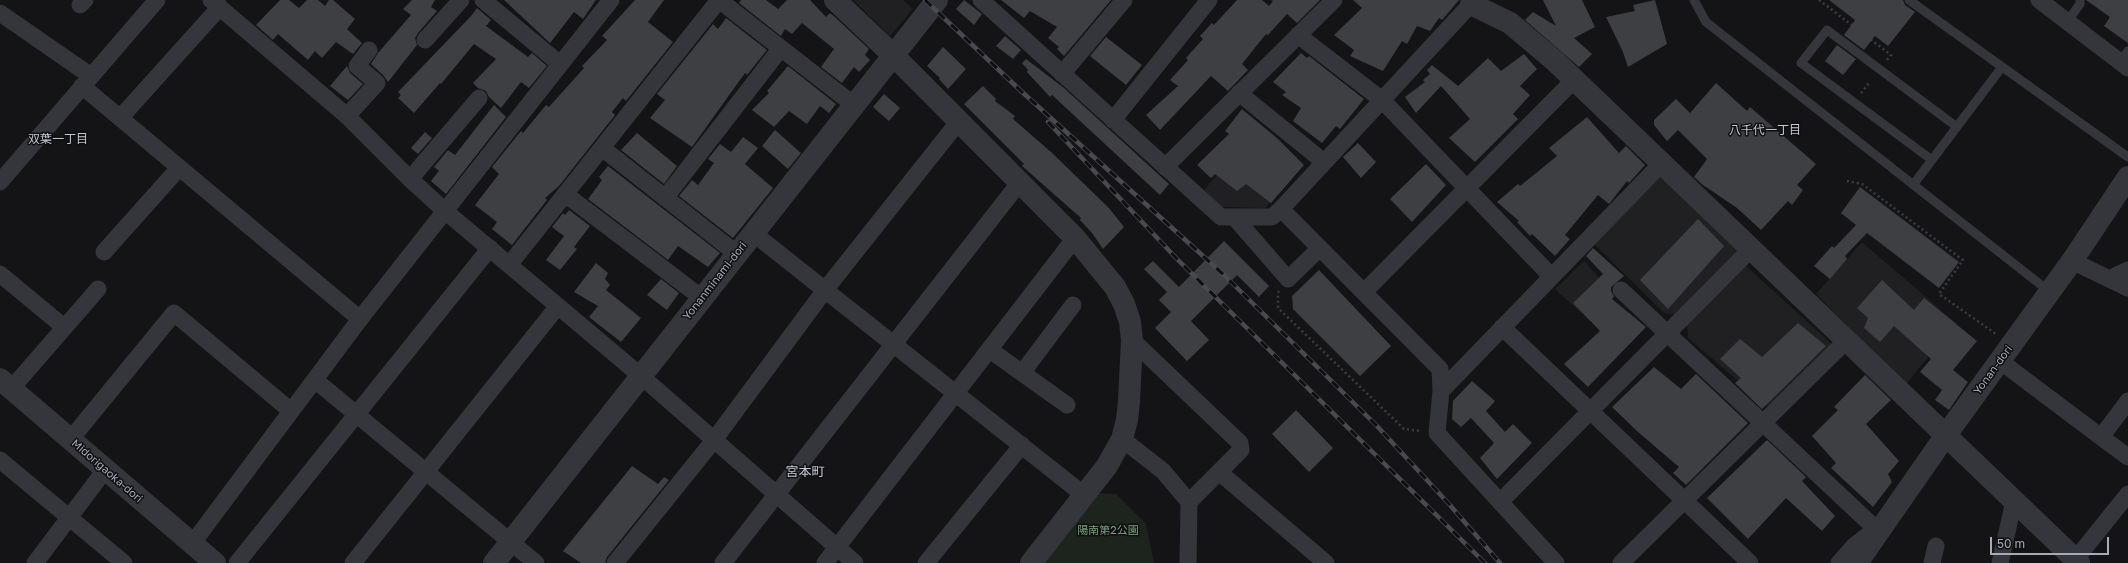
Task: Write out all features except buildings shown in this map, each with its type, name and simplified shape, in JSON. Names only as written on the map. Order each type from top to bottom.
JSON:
[{"type":"street","points":[[0,182],[157,0]]},
{"type":"street","points":[[425,40],[461,0]]},
{"type":"street","points":[[483,0],[560,64]]},
{"type":"street","points":[[509,264],[719,0],[854,105]]},
{"type":"street","points":[[834,0],[893,55],[1075,238],[1115,287],[1124,304],[1130,322],[1132,340],[1129,401],[1127,420],[1122,439],[1107,466],[1031,563]]},
{"type":"street","name":"Yonanminami-dori","points":[[494,563],[937,0]]},
{"type":"street","points":[[981,0],[1220,217],[1272,217],[1282,209],[1471,1],[1510,23],[1556,60],[1575,80],[2077,561],[2128,494]]},
{"type":"street","points":[[1062,74],[1124,0]]},
{"type":"street","points":[[1113,120],[1209,0]]},
{"type":"street","points":[[1165,167],[1334,0]]},
{"type":"street","points":[[2039,0],[2067,22],[2125,61]]},
{"type":"street","points":[[192,544],[360,319],[560,64],[606,2]]},
{"type":"street","points":[[120,118],[216,4],[347,116],[410,179],[445,210],[641,376],[855,563]]},
{"type":"street","points":[[0,13],[87,81],[120,118],[360,319]]},
{"type":"street","points":[[1298,35],[1382,100],[1551,276]]},
{"type":"street","points":[[665,198],[781,48]]},
{"type":"street","points":[[347,116],[377,83],[357,66],[369,50]]},
{"type":"street","points":[[1364,292],[1575,80]]},
{"type":"street","points":[[1239,93],[1324,162]]},
{"type":"street","points":[[410,179],[479,98]]},
{"type":"street","points":[[615,563],[714,440],[825,290],[959,121]]},
{"type":"street","points":[[602,148],[737,254]]},
{"type":"street","points":[[1441,391],[1502,326],[1662,163]]},
{"type":"street","points":[[104,252],[179,168]]},
{"type":"street","name":"Yonan-dori","points":[[1865,558],[1880,526],[2050,292],[2128,177]]},
{"type":"street","points":[[723,563],[1020,182]]},
{"type":"street","points":[[565,194],[702,298]]},
{"type":"street","points":[[1282,209],[1440,369],[1441,391],[1437,433],[1556,563]]},
{"type":"street","points":[[1234,217],[1288,279],[1320,248]]},
{"type":"street","points":[[753,233],[1084,495]]},
{"type":"street","points":[[825,563],[1075,238]]},
{"type":"street","points":[[237,563],[358,415],[490,248]]},
{"type":"street","points":[[1500,502],[1752,248]]},
{"type":"street","points":[[2072,261],[2128,288]]},
{"type":"street","points":[[2109,279],[2128,270]]},
{"type":"street","points":[[0,274],[64,328]]},
{"type":"street","points":[[6,384],[64,328],[98,289]]},
{"type":"street","points":[[1621,290],[1764,422],[1880,526],[1855,544],[1838,563]]},
{"type":"street","points":[[1022,373],[1073,305]]},
{"type":"street","points":[[352,563],[558,306]]},
{"type":"street","points":[[70,440],[174,313],[292,411]]},
{"type":"street","points":[[1502,326],[1750,563]]},
{"type":"street","points":[[1132,340],[1240,443],[1241,450],[1189,502]]},
{"type":"street","points":[[1621,563],[1847,340]]},
{"type":"street","points":[[990,350],[1067,405]]},
{"type":"street","points":[[2006,353],[2101,437],[2128,457]]},
{"type":"street","points":[[315,380],[536,563]]},
{"type":"street","name":"Midorigaoka-dori","points":[[6,384],[215,563]]},
{"type":"street","points":[[2101,437],[2128,401]]},
{"type":"street","points":[[1122,439],[1163,471],[1189,502],[1188,563]]},
{"type":"street","points":[[926,563],[1022,445]]},
{"type":"street","points":[[0,460],[124,563]]},
{"type":"street","points":[[35,563],[105,470]]},
{"type":"street","points":[[1219,472],[1326,563]]},
{"type":"street","points":[[2000,563],[2014,501]]},
{"type":"street","points":[[1932,563],[1936,546]]},
{"type":"lane","points":[[1694,0],[1706,22],[2050,292]]},
{"type":"lane","points":[[1909,0],[2128,157]]},
{"type":"lane","points":[[2067,22],[2080,4],[2080,0]]},
{"type":"lane","points":[[1932,160],[1801,63],[1827,30],[1957,127]]},
{"type":"lane","points":[[1913,185],[2002,67]]},
{"type":"path","points":[[1819,0],[1891,55],[1885,62]]},
{"type":"path","points":[[1859,97],[1869,83]]},
{"type":"path","points":[[1847,181],[1862,184],[1963,260],[1938,294],[2006,353]]},
{"type":"path","points":[[1288,279],[1278,293],[1278,308],[1404,428],[1437,433]]},
{"type":"shaded area","points":[[853,0],[903,0],[913,9],[890,36]]},
{"type":"shaded area","points":[[1217,175],[1287,183],[1265,208],[1221,207],[1204,190]]},
{"type":"shaded area","points":[[1658,177],[1669,178],[1742,249],[1677,315],[1664,313],[1593,243]]},
{"type":"shaded area","points":[[1862,242],[1956,323],[1906,384],[1816,294]]},
{"type":"shaded area","points":[[1584,261],[1615,295],[1591,322],[1555,289]]},
{"type":"shaded area","points":[[1745,265],[1835,347],[1772,410],[1688,338],[1687,324]]},
{"type":"green space","name":"陽南第2公園","points":[[1097,493],[1116,494],[1146,524],[1154,563],[1043,563]]},
{"type":"railway","points":[[925,0],[1021,91],[1224,275],[1377,426],[1449,504],[1500,563]]},
{"type":"railway","points":[[1048,122],[1177,259],[1485,563]]},
{"type":"district","name":"八千代一丁目","points":[[1765,130]]},
{"type":"district","name":"双葉一丁目","points":[[58,139]]},
{"type":"district","name":"宮本町","points":[[805,472]]}]
